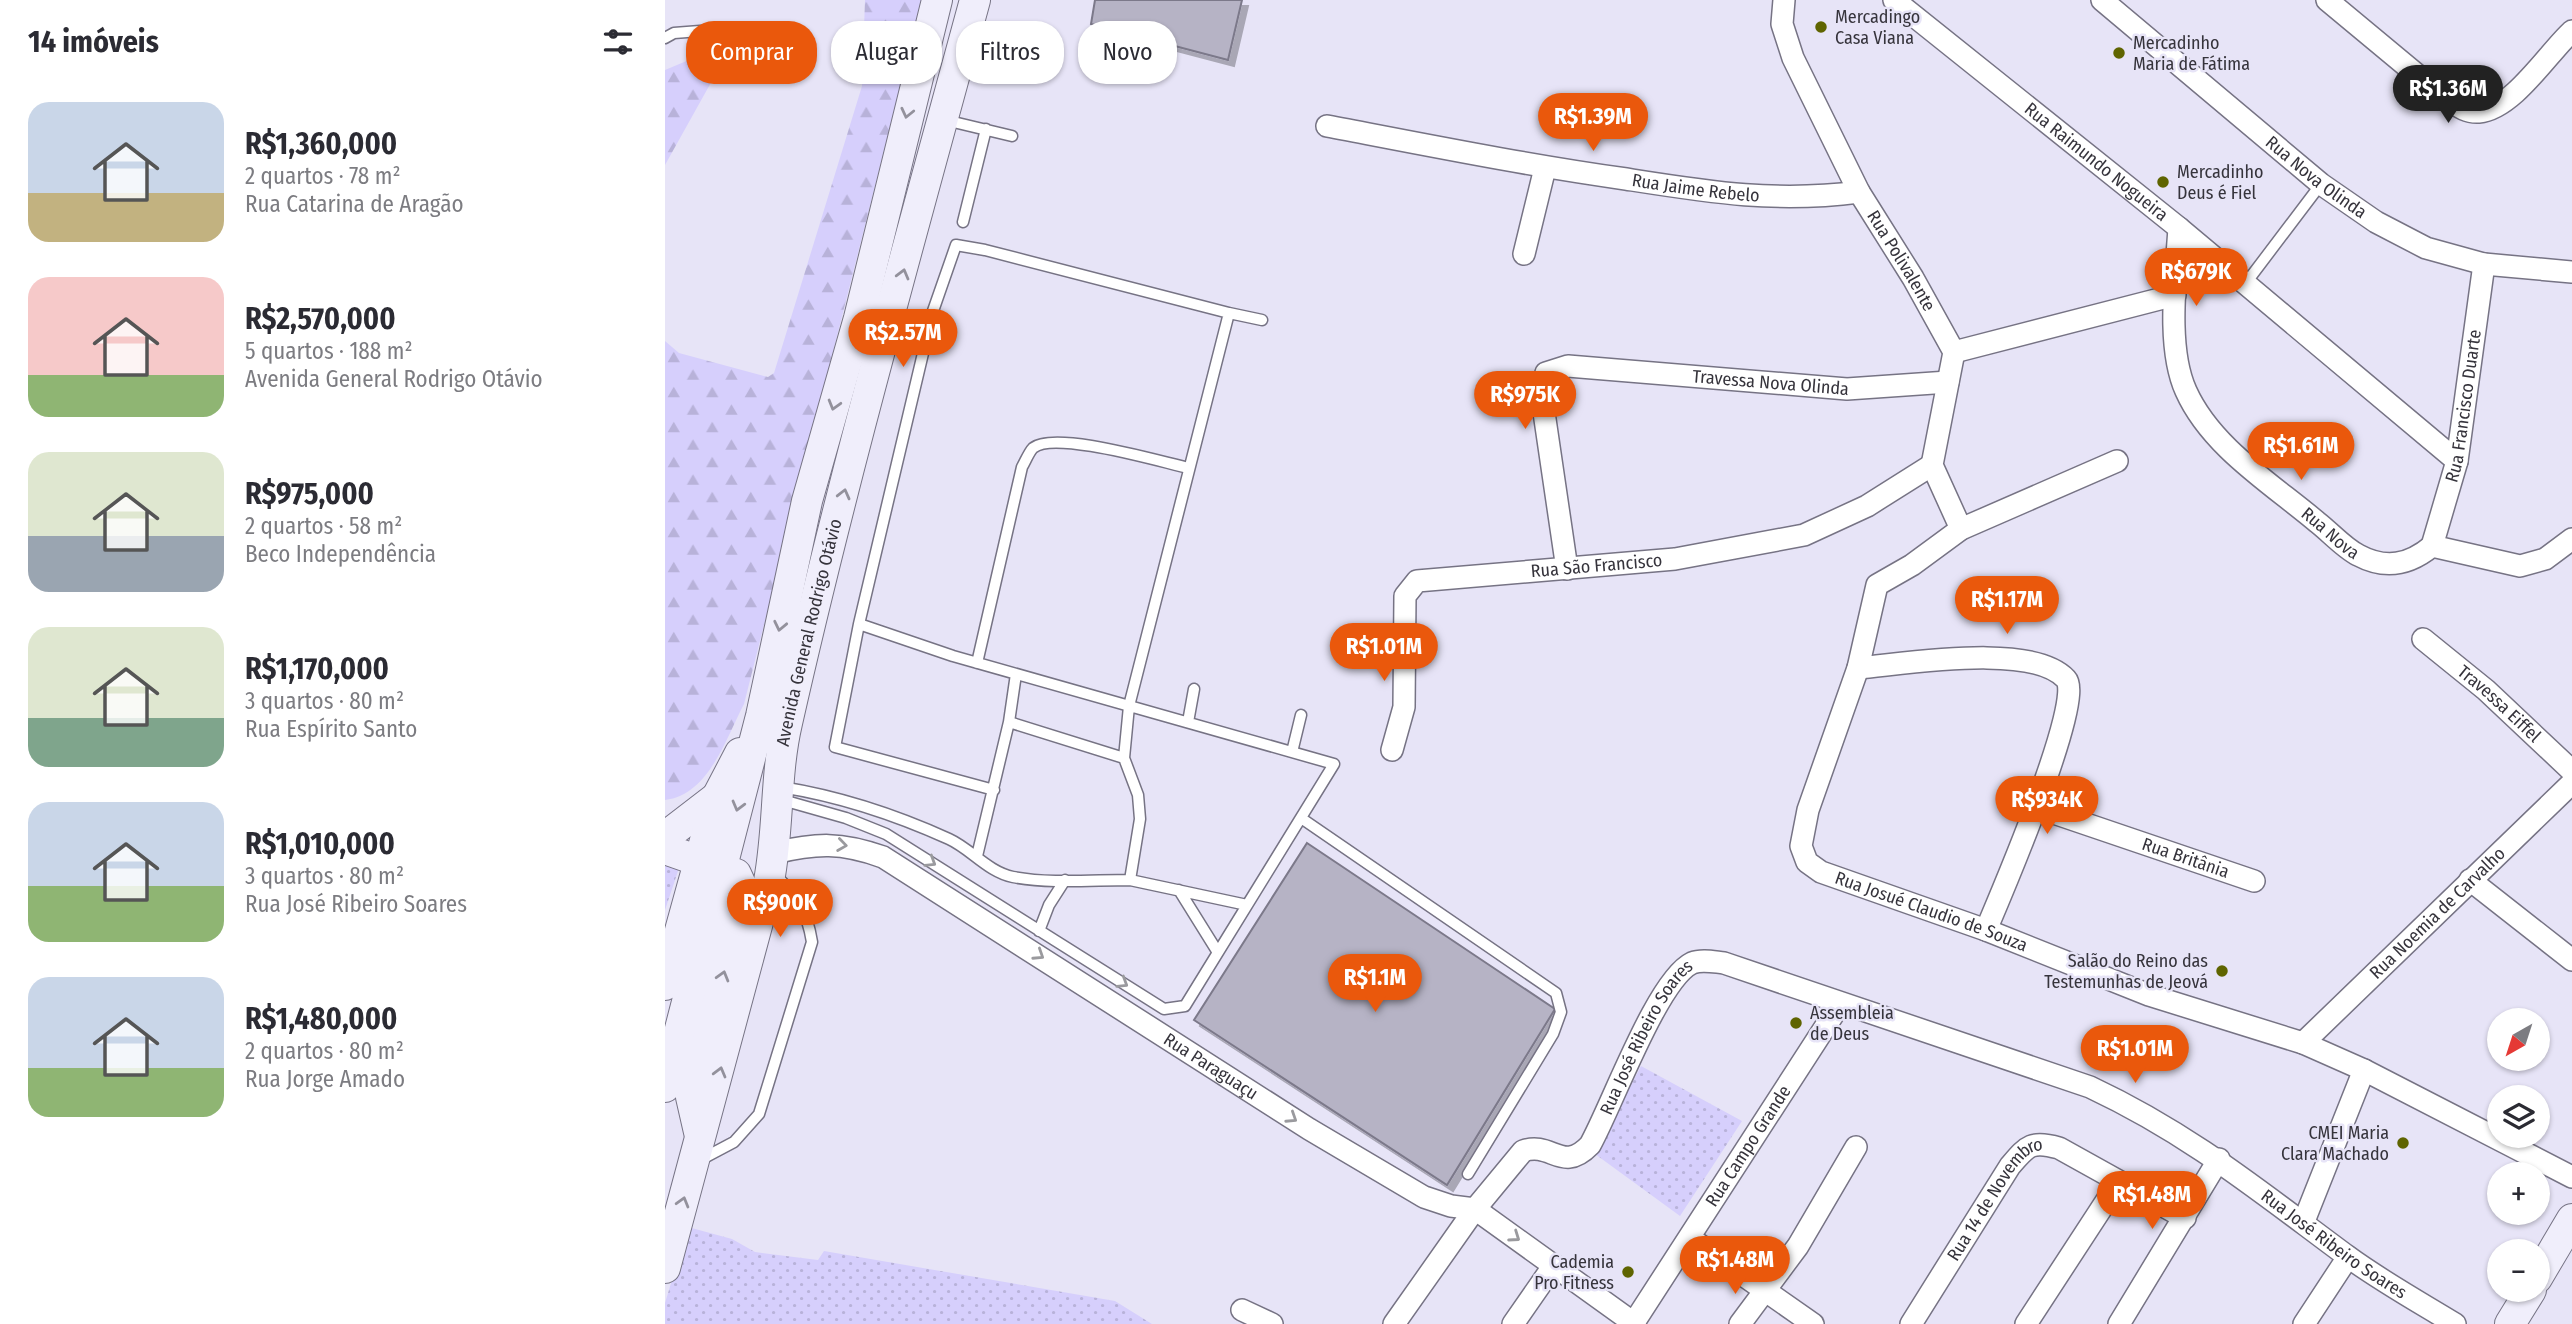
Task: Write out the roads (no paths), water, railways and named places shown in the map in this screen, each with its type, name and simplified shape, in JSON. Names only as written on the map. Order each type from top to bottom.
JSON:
[{"type":"main road","name":"Avenida General Rodrigo Otávio","points":[[665,985],[711,863],[761,716],[807,501],[859,318],[937,0]]},
{"type":"main road","name":"Avenida General Rodrigo Otávio","points":[[665,1268],[773,862],[789,713],[975,0]]},
{"type":"main road","name":"Avenida General Rodrigo Otávio","points":[[665,1087],[711,863],[717,797],[761,716]]},
{"type":"main road","points":[[665,837],[717,797]]},
{"type":"main road","points":[[665,849],[736,874],[743,889],[731,950],[694,1079],[691,1097],[697,1150]]},
{"type":"main road","points":[[2550,1256],[2572,1219]]},
{"type":"main road","points":[[2510,1324],[2524,1302]]},
{"type":"street","name":"Rua Polivalente","points":[[1784,0],[1782,24],[1793,58],[1859,192],[1913,278],[1954,352]]},
{"type":"street","name":"Rua Raimundo Nogueira","points":[[1894,0],[2179,228],[2457,461]]},
{"type":"street","name":"Rua Nova Olinda","points":[[2102,0],[2321,184],[2377,222],[2426,248],[2484,264],[2572,272]]},
{"type":"street","points":[[2327,0],[2445,98],[2463,110],[2478,113],[2493,109],[2515,93],[2572,31]]},
{"type":"street","name":"Rua Jaime Rebelo","points":[[1327,126],[1545,167],[1761,198],[1808,199],[1859,192]]},
{"type":"street","points":[[1524,254],[1545,167]]},
{"type":"street","name":"Rua Nova","points":[[2179,228],[2175,295],[2178,364],[2187,392],[2217,437],[2359,556],[2392,564],[2414,561],[2431,546]]},
{"type":"street","name":"Rua Francisco Duarte","points":[[2431,546],[2457,461],[2484,264]]},
{"type":"street","points":[[1961,529],[1932,465],[1954,352],[2175,295]]},
{"type":"street","name":"Travessa Nova Olinda","points":[[1567,569],[1548,445],[1542,380],[1546,373],[1553,369],[1568,366],[1847,389],[1948,382]]},
{"type":"street","name":"Rua Josué Claudio de Souza","points":[[2117,461],[1961,529],[1912,565],[1877,585],[1858,668],[1808,810],[1802,854],[1821,872],[1986,930],[2149,995],[2303,1042],[2364,1070],[2572,1177]]},
{"type":"street","name":"Rua São Francisco","points":[[1392,750],[1404,707],[1405,603],[1412,583],[1467,575],[1675,559],[1804,535],[1867,506],[1932,465]]},
{"type":"street","points":[[2431,546],[2520,566],[2545,559],[2572,539]]},
{"type":"street","name":"Travessa Eiffel","points":[[2423,639],[2486,690],[2572,771]]},
{"type":"street","points":[[1858,668],[2000,656],[2050,668],[2068,681],[2071,689],[2063,726],[2036,807],[1986,930]]},
{"type":"street","name":"Rua Noemia de Carvalho","points":[[2303,1042],[2572,782]]},
{"type":"street","name":"Rua Britânia","points":[[2036,807],[2254,881]]},
{"type":"street","name":"Rua Paraguaçu","points":[[773,862],[830,843],[856,847],[883,856],[1332,1143],[1424,1197],[1451,1206],[1475,1209],[1634,1324]]},
{"type":"street","points":[[2470,880],[2572,960]]},
{"type":"street","name":"Rua José Ribeiro Soares","points":[[1475,1209],[1523,1151],[1538,1149],[1566,1159],[1577,1157],[1590,1144],[1658,1003],[1692,964],[1724,962],[1840,1004],[2090,1087],[2146,1113],[2219,1159],[2348,1257],[2455,1324]]},
{"type":"street","name":"Rua Campo Grande","points":[[1634,1324],[1840,1004]]},
{"type":"street","points":[[2304,1221],[2364,1070]]},
{"type":"street","name":"Rua 14 de Novembro","points":[[1911,1324],[2010,1166],[2031,1145],[2042,1143],[2059,1148],[2185,1218]]},
{"type":"street","points":[[1740,1324],[1798,1246],[1856,1147]]},
{"type":"street","points":[[2119,1324],[2219,1159]]},
{"type":"street","points":[[2026,1324],[2118,1183]]},
{"type":"street","points":[[1394,1324],[1475,1209]]},
{"type":"street","points":[[1690,1238],[1763,1292],[1813,1324]]},
{"type":"street","points":[[2304,1324],[2348,1257]]},
{"type":"street","points":[[1513,1324],[1554,1265]]},
{"type":"street","points":[[1242,1310],[1272,1324]]},
{"type":"lane","points":[[665,38],[674,33],[686,32]]},
{"type":"lane","points":[[943,120],[1011,136]]},
{"type":"lane","points":[[963,222],[986,129]]},
{"type":"lane","points":[[2246,283],[2321,184]]},
{"type":"lane","points":[[994,790],[835,747],[859,624],[933,311],[956,245],[1262,320]]},
{"type":"lane","points":[[1130,880],[1140,819],[1138,795],[1124,758],[1129,706],[1229,313]]},
{"type":"lane","points":[[977,663],[1023,467],[1033,448],[1047,442],[1070,443],[1189,468]]},
{"type":"lane","points":[[779,793],[886,834],[1164,1009],[1185,1006],[1335,764],[977,663],[859,624]]},
{"type":"lane","points":[[977,856],[1009,722],[1016,674]]},
{"type":"lane","points":[[1188,722],[1193,689]]},
{"type":"lane","points":[[1292,752],[1301,715]]},
{"type":"lane","points":[[1009,722],[1124,758]]},
{"type":"lane","points":[[779,793],[825,794],[866,808],[949,839],[990,867],[1011,877],[1130,880],[1247,905]]},
{"type":"lane","points":[[1301,818],[1556,993],[1561,1012],[1553,1034],[1468,1174]]},
{"type":"lane","points":[[697,1150],[734,1142],[759,1114],[812,942],[808,916],[773,862]]},
{"type":"lane","points":[[1039,931],[1049,905],[1065,880]]},
{"type":"lane","points":[[1179,890],[1217,951]]},
{"type":"place","name":"Mercadingo Casa Viana","points":[[1821,27]]},
{"type":"place","name":"Mercadinho Maria de Fátima","points":[[2119,53]]},
{"type":"place","name":"Mercadinho Deus é Fiel","points":[[2163,182]]},
{"type":"place","name":"Salão do Reino das Testemunhas de Jeová","points":[[2222,971]]},
{"type":"place","name":"Assembleia de Deus","points":[[1796,1023]]},
{"type":"place","name":"CMEI Maria Clara Machado","points":[[2403,1143]]},
{"type":"place","name":"Cademia Pro Fitness","points":[[1628,1272]]}]
